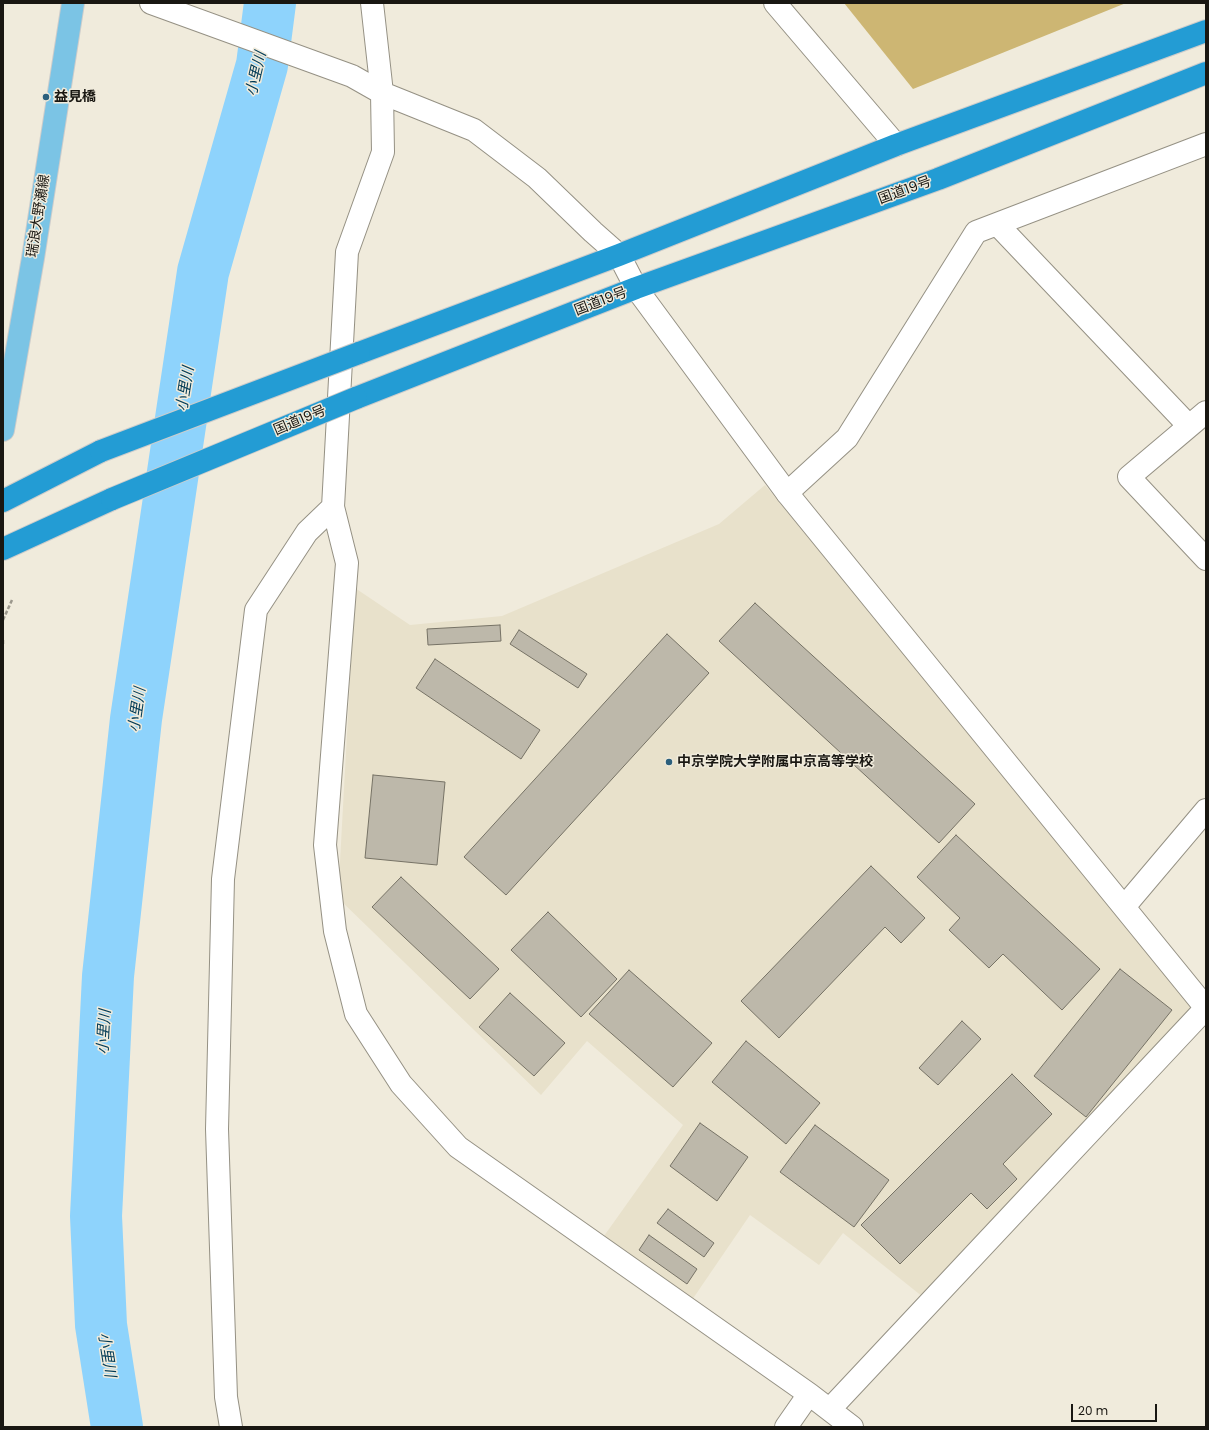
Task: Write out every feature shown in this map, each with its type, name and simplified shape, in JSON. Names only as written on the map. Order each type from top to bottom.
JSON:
[{"type":"highway","points":[[3,500],[101,451],[619,255],[896,145],[1206,31]]},
{"type":"highway","name":"国道19号","points":[[3,549],[112,500],[356,398],[636,288],[938,179],[1206,74]]},
{"type":"main road","name":"瑞浪大野瀬線","points":[[3,430],[74,3]]},
{"type":"street","points":[[151,3],[352,76],[382,93],[474,130],[537,178],[619,255],[636,288],[787,493],[1206,1008],[830,1409]]},
{"type":"street","points":[[372,3],[382,93],[382,152],[347,252],[333,507],[347,563],[325,845],[335,931],[356,1014],[401,1084],[458,1147],[809,1394],[852,1427]]},
{"type":"street","points":[[775,3],[896,145]]},
{"type":"street","points":[[787,493],[847,438],[976,232],[1206,144]]},
{"type":"street","points":[[998,224],[1189,426]]},
{"type":"street","points":[[1206,412],[1129,477],[1206,559]]},
{"type":"street","points":[[231,1427],[226,1397],[217,1130],[223,879],[256,610],[307,532],[333,507]]},
{"type":"street","points":[[1124,907],[1206,810]]},
{"type":"street","points":[[786,1427],[809,1394]]},
{"type":"path","points":[[3,620],[12,600]]},
{"type":"shaded area","points":[[844,3],[1126,3],[913,89]]},
{"type":"shaded area","name":"中京学院大学附属中京高等学校","points":[[765,485],[1196,1009],[923,1297],[843,1233],[819,1265],[750,1215],[692,1300],[604,1236],[683,1125],[587,1041],[541,1095],[338,898],[355,588],[410,625],[502,616],[719,524]]},
{"type":"building","points":[[755,603],[975,804],[939,843],[719,641]]},
{"type":"building","points":[[500,625],[501,641],[428,645],[427,629]]},
{"type":"building","points":[[519,630],[587,674],[578,688],[510,644]]},
{"type":"building","points":[[667,634],[709,673],[506,895],[464,857]]},
{"type":"building","points":[[435,659],[540,730],[521,759],[416,688]]},
{"type":"building","points":[[373,775],[445,782],[437,865],[365,858]]},
{"type":"building","points":[[956,835],[1100,969],[1062,1010],[1003,954],[989,968],[949,930],[960,918],[917,877]]},
{"type":"building","points":[[871,866],[925,918],[901,943],[885,927],[779,1038],[741,1001]]},
{"type":"building","points":[[401,877],[499,969],[470,999],[372,907]]},
{"type":"building","points":[[548,912],[617,979],[581,1017],[511,950]]},
{"type":"building","points":[[1120,969],[1172,1010],[1086,1117],[1034,1076]]},
{"type":"building","points":[[629,970],[712,1043],[673,1087],[589,1014]]},
{"type":"building","points":[[510,993],[565,1043],[534,1076],[479,1027]]},
{"type":"building","points":[[962,1021],[981,1039],[938,1085],[919,1068]]},
{"type":"building","points":[[746,1041],[820,1103],[786,1144],[712,1082]]},
{"type":"building","points":[[1012,1074],[1052,1114],[1003,1164],[1017,1179],[987,1209],[971,1193],[900,1264],[861,1225]]},
{"type":"building","points":[[700,1123],[748,1157],[717,1201],[670,1166]]},
{"type":"building","points":[[815,1125],[889,1180],[854,1227],[780,1172]]},
{"type":"building","points":[[668,1209],[714,1243],[704,1257],[657,1223]]},
{"type":"building","points":[[649,1235],[697,1269],[687,1284],[639,1250]]},
{"type":"waterway","name":"小里川","points":[[117,1427],[101,1325],[96,1216],[108,976],[136,719],[203,272],[262,65],[270,3]]},
{"type":"place","name":"益見橋","points":[[46,97]]},
{"type":"place","name":"中京学院大学附属中京高等学校","points":[[669,762]]}]
